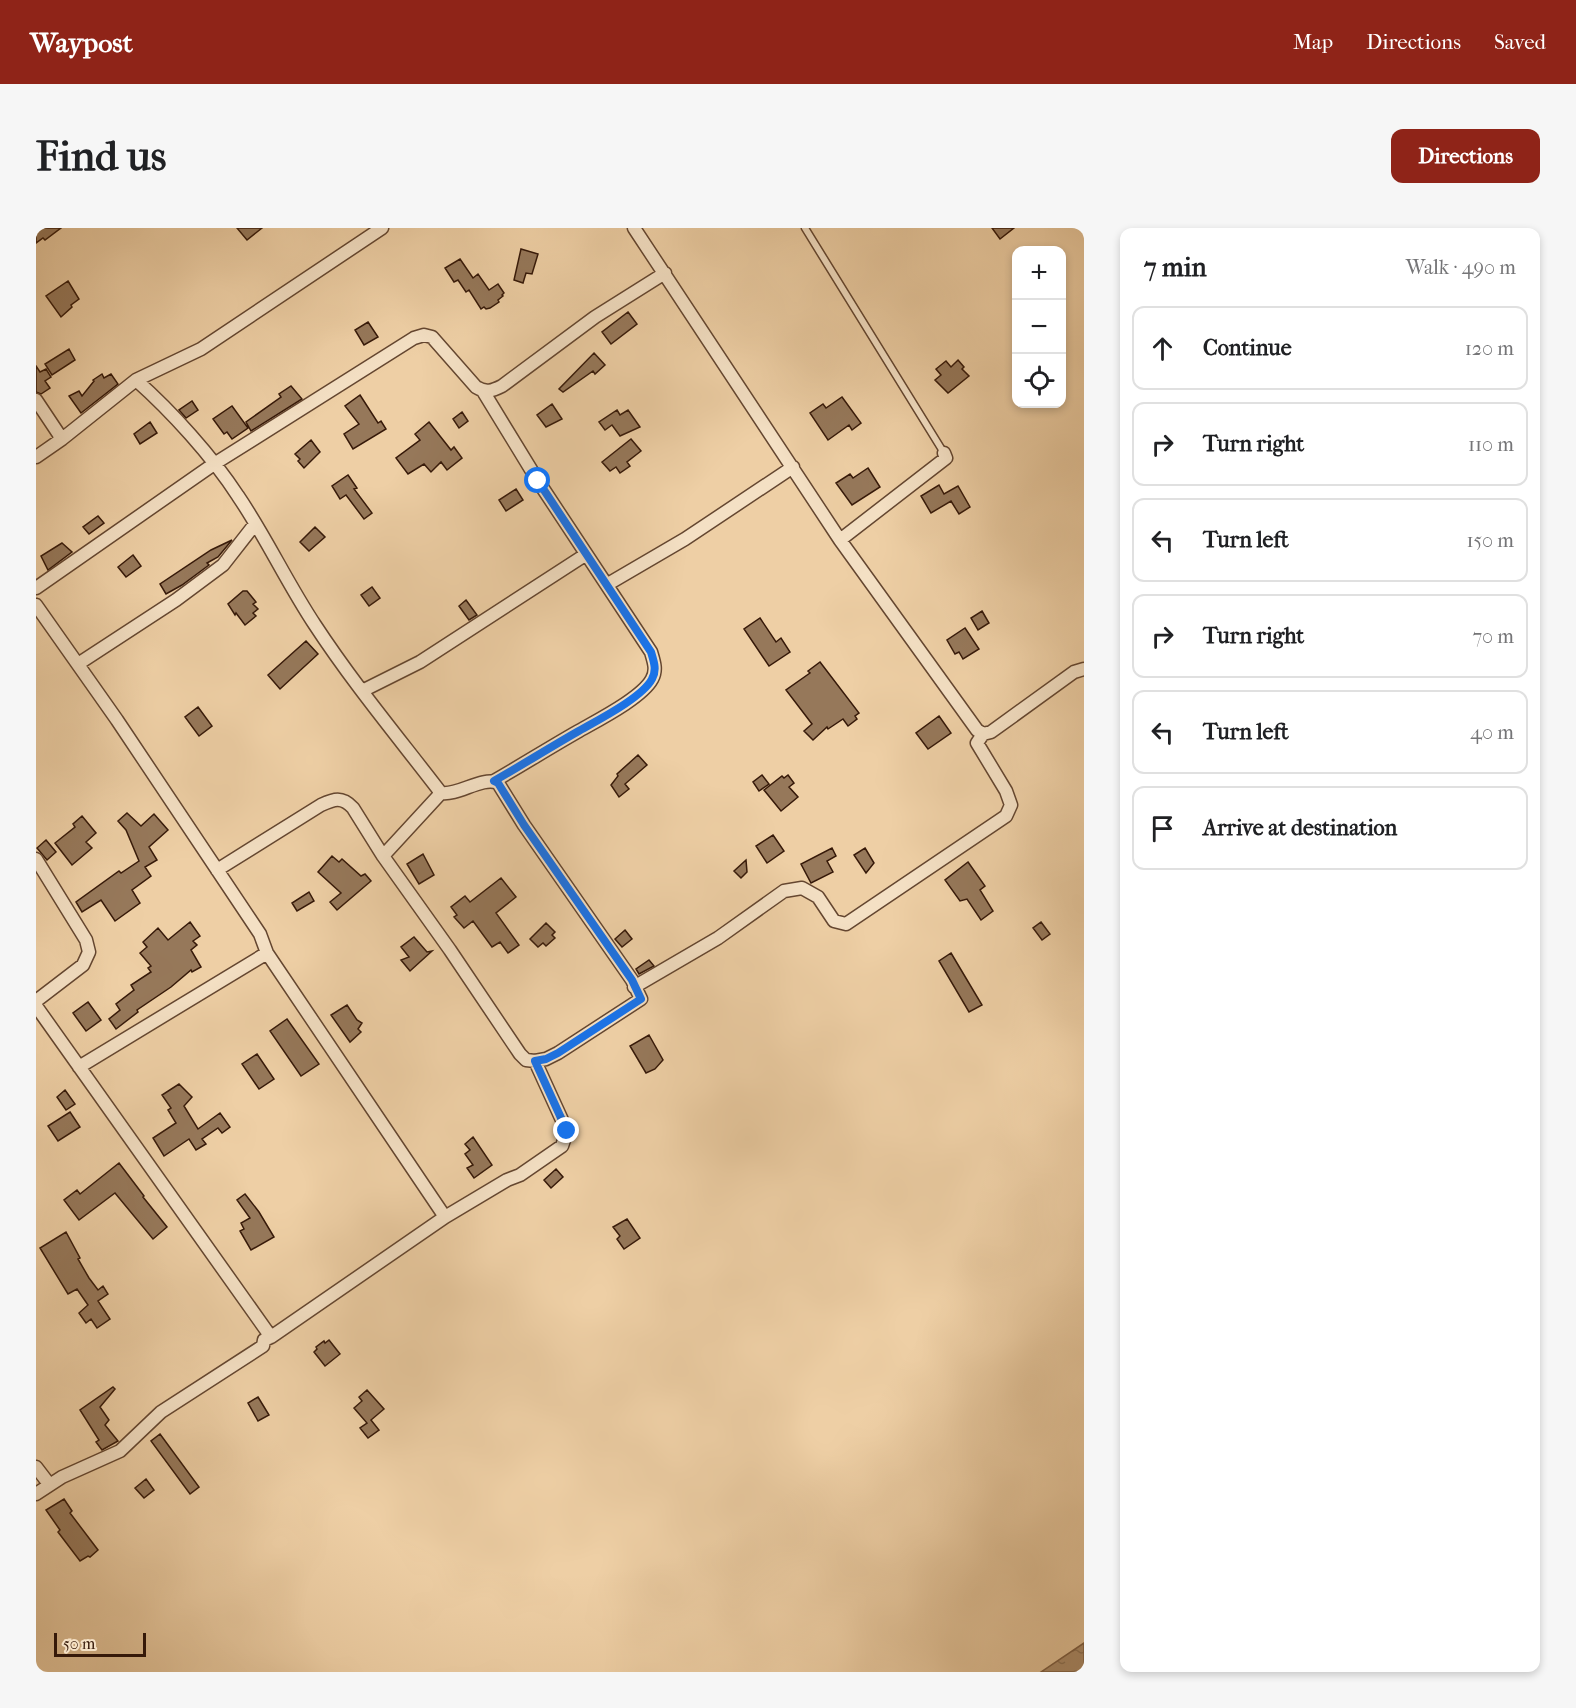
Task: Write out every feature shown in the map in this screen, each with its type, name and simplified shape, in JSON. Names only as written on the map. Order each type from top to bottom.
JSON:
[{"type":"street","points":[[36,457],[62,440],[136,380],[201,349],[382,228]]},
{"type":"street","points":[[634,228],[840,540],[976,730],[984,734]]},
{"type":"street","points":[[483,391],[502,386],[595,317],[665,273]]},
{"type":"street","points":[[36,588],[214,464],[414,338],[424,335],[432,337],[476,387],[483,391],[585,555],[608,584],[628,620],[651,652],[655,665],[653,677],[641,691],[609,714],[494,781],[450,793],[441,793],[383,856]]},
{"type":"street","points":[[136,380],[162,403],[238,495],[315,626],[441,793]]},
{"type":"street","points":[[36,400],[62,440]]},
{"type":"street","points":[[840,540],[946,458],[944,453]]},
{"type":"street","points":[[608,584],[685,539],[793,467]]},
{"type":"street","points":[[78,663],[176,600],[223,565],[255,524]]},
{"type":"street","points":[[362,691],[420,662],[585,555]]},
{"type":"street","points":[[36,604],[260,934],[267,953],[445,1217]]},
{"type":"street","points":[[634,987],[718,938],[784,891],[802,888],[818,897],[834,921],[846,924],[1006,816],[1011,805],[1006,791],[977,743],[984,734],[991,732],[1074,672],[1084,669]]},
{"type":"street","points":[[217,870],[321,804],[334,799],[347,801],[520,1054],[526,1060],[546,1059],[641,999],[632,980],[589,916],[524,825],[498,783],[494,781]]},
{"type":"street","points":[[36,859],[86,940],[89,952],[83,965],[36,1001]]},
{"type":"street","points":[[79,1066],[267,953]]},
{"type":"street","points":[[36,1006],[270,1337]]},
{"type":"street","points":[[36,1494],[62,1477],[120,1451],[161,1412],[263,1346],[264,1340],[445,1217],[520,1174],[562,1146],[567,1131],[535,1061]]},
{"type":"street","points":[[36,1467],[49,1485]]},
{"type":"lane","points":[[805,228],[944,453]]},
{"type":"water","points":[[1084,1643],[1084,1672],[1041,1672]]},
{"type":"building","points":[[36,228],[61,228],[45,240],[43,238],[36,243]]},
{"type":"building","points":[[237,228],[262,228],[247,240]]},
{"type":"building","points":[[992,228],[1014,228],[1000,239]]},
{"type":"building","points":[[521,249],[538,254],[532,274],[526,273],[523,283],[514,280]]},
{"type":"building","points":[[460,259],[473,278],[478,274],[489,290],[498,284],[504,293],[498,300],[499,302],[490,308],[481,309],[469,290],[466,292],[458,280],[454,282],[445,268]]},
{"type":"building","points":[[68,281],[79,299],[61,317],[46,296]]},
{"type":"building","points":[[628,312],[637,324],[611,344],[602,332]]},
{"type":"building","points":[[368,322],[378,337],[364,345],[355,330]]},
{"type":"building","points":[[69,349],[75,360],[52,375],[45,364]]},
{"type":"building","points":[[594,353],[605,365],[595,374],[593,371],[563,392],[559,389]]},
{"type":"building","points":[[958,360],[964,367],[962,369],[969,376],[948,393],[935,380],[941,375],[936,369],[946,361],[951,367]]},
{"type":"building","points":[[36,366],[40,372],[46,369],[51,377],[45,381],[50,388],[41,394],[36,392]]},
{"type":"building","points":[[102,374],[104,378],[111,374],[118,384],[81,413],[69,396],[79,391],[82,396],[93,380]]},
{"type":"building","points":[[291,386],[302,399],[251,431],[246,422],[281,397],[279,394]]},
{"type":"building","points":[[360,395],[378,423],[381,421],[386,429],[353,449],[344,434],[359,424],[345,406]]},
{"type":"building","points":[[842,397],[861,423],[852,430],[849,425],[828,440],[810,413],[823,404],[826,408]]},
{"type":"building","points":[[192,401],[198,410],[186,418],[179,410]]},
{"type":"building","points":[[552,404],[562,419],[546,427],[537,415]]},
{"type":"building","points":[[232,406],[248,428],[232,439],[227,432],[224,434],[213,419]]},
{"type":"building","points":[[617,410],[620,415],[628,410],[640,427],[620,436],[612,425],[605,430],[599,422]]},
{"type":"building","points":[[462,412],[468,421],[459,428],[453,419]]},
{"type":"building","points":[[150,422],[157,433],[140,444],[134,434]]},
{"type":"building","points":[[429,422],[451,450],[454,447],[462,458],[447,470],[441,462],[431,472],[424,464],[408,474],[396,458],[420,440],[415,434]]},
{"type":"building","points":[[631,439],[641,451],[627,462],[630,466],[620,473],[616,467],[610,471],[602,462]]},
{"type":"building","points":[[311,440],[320,452],[304,468],[295,454]]},
{"type":"building","points":[[868,468],[880,487],[852,505],[836,483],[850,474],[853,478]]},
{"type":"building","points":[[348,475],[357,488],[354,489],[372,513],[364,519],[346,495],[340,499],[332,486]]},
{"type":"building","points":[[939,485],[944,494],[958,486],[970,507],[959,514],[951,501],[931,513],[921,496]]},
{"type":"building","points":[[516,489],[523,500],[506,511],[499,500]]},
{"type":"building","points":[[98,516],[104,523],[89,534],[83,527]]},
{"type":"building","points":[[315,527],[325,537],[309,551],[300,542]]},
{"type":"building","points":[[232,540],[218,557],[207,563],[209,565],[166,594],[160,584],[211,550]]},
{"type":"building","points":[[62,543],[72,552],[48,570],[41,556]]},
{"type":"building","points":[[133,555],[141,566],[126,577],[118,567]]},
{"type":"building","points":[[372,587],[380,598],[369,606],[361,595]]},
{"type":"building","points":[[243,591],[247,591],[256,602],[253,604],[258,609],[253,613],[256,616],[245,625],[228,604]]},
{"type":"building","points":[[466,600],[477,615],[469,620],[459,606]]},
{"type":"building","points":[[982,611],[989,623],[978,630],[971,618]]},
{"type":"building","points":[[760,618],[776,642],[781,638],[790,652],[769,666],[744,629]]},
{"type":"building","points":[[965,628],[979,649],[963,659],[959,652],[955,654],[947,640]]},
{"type":"building","points":[[306,641],[318,654],[280,689],[268,675]]},
{"type":"building","points":[[820,662],[859,713],[855,716],[857,719],[848,726],[843,719],[828,729],[827,727],[813,740],[804,731],[812,724],[786,690],[810,673],[808,671]]},
{"type":"building","points":[[198,707],[212,726],[199,736],[185,717]]},
{"type":"building","points":[[939,716],[951,733],[928,749],[916,733]]},
{"type":"building","points":[[638,755],[647,765],[625,784],[629,789],[619,797],[611,785],[618,776],[617,774]]},
{"type":"building","points":[[762,775],[769,784],[759,791],[753,782]]},
{"type":"building","points":[[788,775],[794,783],[789,787],[798,797],[781,811],[764,790],[782,776],[784,778]]},
{"type":"building","points":[[127,813],[141,826],[154,814],[168,830],[149,847],[157,860],[145,867],[151,876],[132,890],[140,903],[115,921],[101,900],[82,912],[76,902],[119,871],[121,873],[139,861],[126,830],[118,821]]},
{"type":"building","points":[[82,816],[96,833],[86,842],[92,848],[72,865],[55,843],[75,827],[73,824]]},
{"type":"building","points":[[773,835],[784,851],[767,863],[756,846]]},
{"type":"building","points":[[46,840],[56,852],[47,860],[37,848]]},
{"type":"building","points":[[832,848],[836,856],[827,861],[833,872],[811,883],[801,864]]},
{"type":"building","points":[[865,848],[874,863],[866,873],[854,855]]},
{"type":"building","points":[[423,854],[434,875],[419,884],[407,864]]},
{"type":"building","points":[[332,856],[339,862],[342,859],[361,876],[365,874],[371,881],[337,910],[330,902],[341,893],[318,872]]},
{"type":"building","points":[[746,860],[747,872],[741,878],[734,871]]},
{"type":"building","points":[[968,862],[985,886],[980,890],[993,911],[981,920],[967,899],[960,901],[945,880]]},
{"type":"building","points":[[501,878],[516,897],[496,913],[519,945],[508,953],[500,942],[492,947],[473,921],[464,928],[454,917],[457,915],[451,907],[465,896],[470,902]]},
{"type":"building","points":[[309,892],[314,901],[297,911],[292,903]]},
{"type":"building","points":[[190,922],[200,936],[193,941],[197,945],[191,950],[201,967],[192,972],[191,970],[137,1010],[138,1012],[116,1029],[109,1019],[120,1010],[116,1004],[134,990],[131,985],[151,972],[148,968],[151,966],[140,953],[147,947],[143,942],[158,928],[168,940]]},
{"type":"building","points":[[1041,922],[1050,934],[1042,940],[1033,928]]},
{"type":"building","points":[[546,923],[555,932],[552,935],[555,938],[546,946],[543,943],[538,947],[530,939]]},
{"type":"building","points":[[625,930],[632,939],[622,947],[615,939]]},
{"type":"building","points":[[414,937],[427,952],[432,951],[410,971],[401,960],[409,957],[401,947]]},
{"type":"building","points":[[951,953],[982,1005],[969,1012],[939,961]]},
{"type":"building","points":[[649,960],[654,966],[639,974],[636,969]]},
{"type":"building","points":[[88,1002],[101,1020],[86,1031],[73,1013]]},
{"type":"building","points":[[347,1005],[357,1020],[362,1023],[358,1029],[361,1032],[350,1042],[331,1015]]},
{"type":"building","points":[[287,1019],[319,1064],[301,1076],[270,1031]]},
{"type":"building","points":[[649,1035],[663,1060],[655,1069],[646,1073],[630,1046]]},
{"type":"building","points":[[257,1054],[274,1079],[259,1089],[242,1064]]},
{"type":"building","points":[[179,1084],[192,1097],[184,1106],[198,1129],[220,1113],[230,1127],[222,1133],[218,1128],[202,1139],[206,1144],[196,1150],[189,1139],[164,1156],[153,1138],[176,1123],[168,1110],[171,1108],[162,1095]]},
{"type":"building","points":[[65,1090],[75,1104],[66,1110],[57,1097]]},
{"type":"building","points":[[70,1112],[80,1127],[58,1141],[48,1126]]},
{"type":"building","points":[[473,1137],[492,1165],[474,1178],[467,1168],[473,1165],[465,1154],[470,1150],[465,1144]]},
{"type":"building","points":[[119,1163],[167,1227],[153,1239],[115,1193],[79,1220],[64,1200],[77,1190],[80,1194]]},
{"type":"building","points":[[556,1169],[563,1177],[551,1188],[544,1180]]},
{"type":"building","points":[[245,1194],[274,1237],[251,1250],[240,1231],[244,1229],[241,1223],[250,1218],[237,1200]]},
{"type":"building","points":[[627,1219],[640,1238],[624,1249],[617,1239],[620,1236],[613,1227]]},
{"type":"building","points":[[66,1232],[89,1278],[98,1290],[103,1286],[108,1294],[98,1301],[110,1319],[97,1328],[91,1319],[86,1323],[79,1313],[88,1305],[77,1289],[68,1294],[40,1248]]},
{"type":"building","points":[[329,1340],[340,1354],[325,1366],[314,1352],[316,1347]]},
{"type":"building","points":[[113,1387],[115,1389],[100,1407],[109,1420],[105,1425],[118,1441],[102,1450],[96,1442],[99,1440],[80,1410]]},
{"type":"building","points":[[367,1390],[384,1409],[371,1420],[379,1430],[368,1438],[360,1428],[367,1423],[354,1408],[362,1401],[359,1397]]},
{"type":"building","points":[[258,1397],[269,1415],[258,1421],[248,1403]]},
{"type":"building","points":[[160,1434],[199,1487],[190,1494],[151,1441]]},
{"type":"building","points":[[146,1479],[154,1490],[144,1498],[135,1488]]},
{"type":"building","points":[[64,1499],[72,1511],[70,1513],[98,1550],[90,1557],[80,1561],[58,1532],[60,1530],[46,1510]]},
{"type":"route","points":[[538,481],[585,555],[608,584],[628,620],[651,652],[655,665],[649,685],[629,700],[601,719],[494,781],[498,783],[524,825],[632,980],[641,999],[558,1053],[535,1061],[567,1131]]}]
